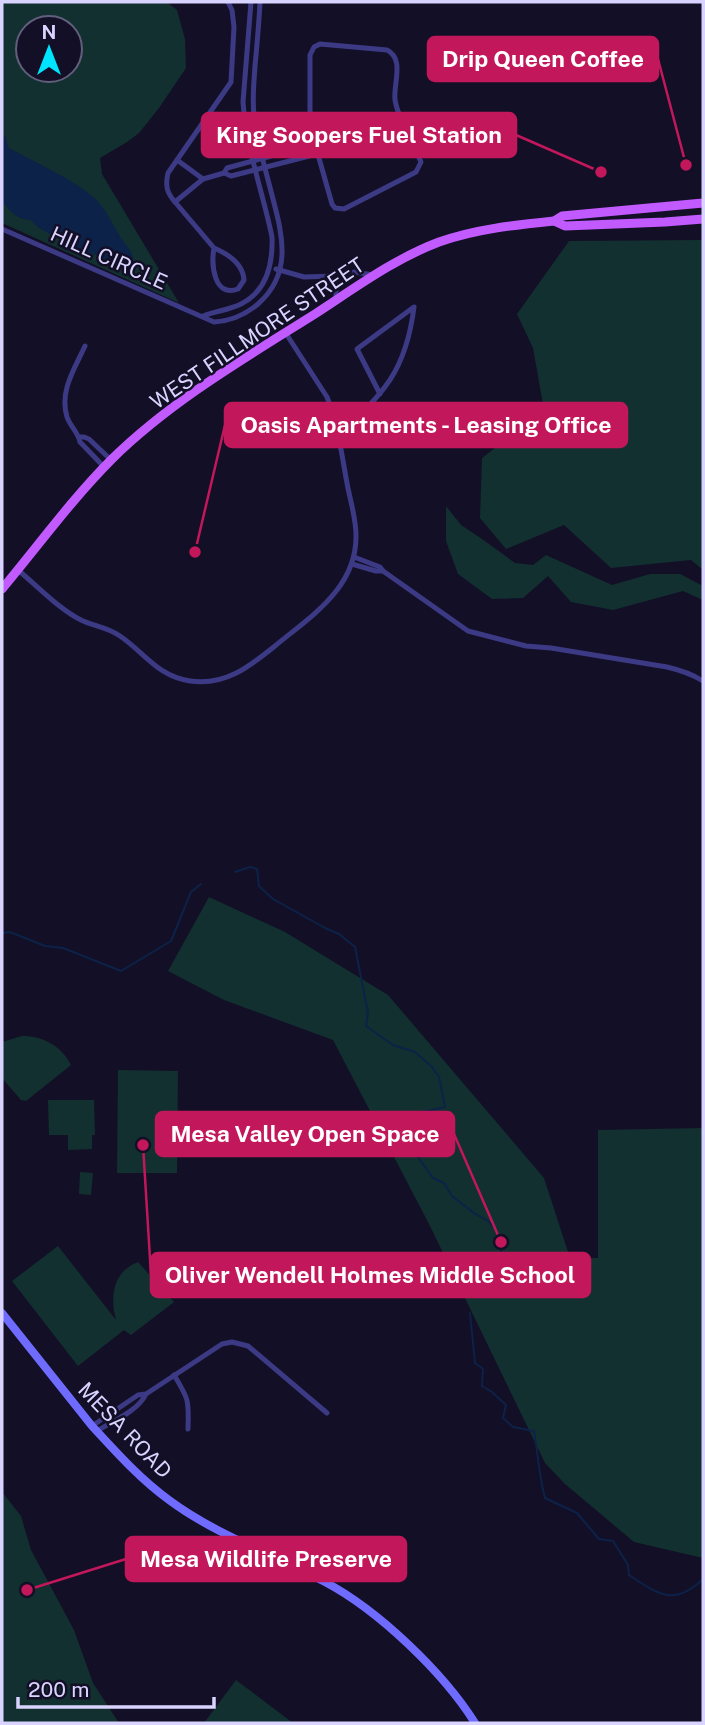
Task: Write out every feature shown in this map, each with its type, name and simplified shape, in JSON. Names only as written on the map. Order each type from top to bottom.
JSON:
[{"type":"main road","name":"WEST FILLMORE STREET","points":[[2,589],[108,464],[150,425],[180,401],[285,332],[419,251],[463,234],[554,221],[562,216],[703,203]]},
{"type":"main road","name":"WEST FILLMORE STREET","points":[[554,221],[565,226],[703,219]]},
{"type":"main road","name":"MESA ROAD","points":[[2,1313],[108,1444],[154,1488],[216,1529],[327,1583],[363,1607],[391,1629],[434,1672],[475,1723]]},
{"type":"street","points":[[214,248],[212,256],[218,284],[227,291],[238,289],[244,280],[241,268],[222,251],[214,248],[169,195],[166,181],[168,173],[231,82],[234,27],[228,2]]},
{"type":"street","points":[[203,316],[248,300],[264,282],[273,254],[272,237],[248,139],[243,102],[251,2]]},
{"type":"street","name":"HILL CIRCLE","points":[[2,229],[214,322],[246,313],[266,296],[277,279],[283,253],[253,104],[260,2]]},
{"type":"street","points":[[320,44],[387,50],[393,53],[397,59],[396,101],[421,162],[416,172],[344,209],[335,208],[315,144],[310,111],[310,55],[314,47],[320,44]]},
{"type":"street","points":[[176,202],[203,179],[223,173],[227,168],[315,144]]},
{"type":"street","points":[[223,173],[231,176],[317,154]]},
{"type":"street","points":[[177,160],[203,179]]},
{"type":"street","points":[[270,268],[304,277],[336,276],[355,272],[374,276]]},
{"type":"street","points":[[336,276],[336,300]]},
{"type":"street","points":[[337,435],[368,408],[387,386],[404,354],[411,332],[414,307],[357,349],[380,394]]},
{"type":"street","points":[[18,570],[71,614],[118,635],[157,668],[186,680],[205,682],[234,676],[332,598],[346,578],[353,561],[356,545],[355,522],[333,414],[327,397],[285,332]]},
{"type":"street","points":[[85,346],[66,386],[64,405],[67,418],[79,437],[89,439],[108,464]]},
{"type":"street","points":[[353,561],[380,567],[468,631],[526,646],[667,667],[703,681]]},
{"type":"street","points":[[95,1429],[138,1395],[146,1394],[217,1347],[237,1342],[248,1346],[327,1413]]},
{"type":"street","points":[[174,1375],[188,1401],[188,1429]]},
{"type":"green space","points":[[2,2],[167,2],[177,10],[185,39],[186,68],[139,133],[100,158],[102,174],[179,303],[2,223]]},
{"type":"green space","points":[[703,240],[703,570],[691,560],[611,568],[564,525],[506,549],[480,518],[482,458],[544,410],[533,348],[517,314],[569,241]]},
{"type":"green space","points":[[446,506],[461,525],[515,563],[533,565],[546,555],[612,585],[650,574],[680,574],[703,586],[703,600],[683,591],[613,610],[571,602],[548,576],[523,598],[492,599],[458,574],[446,541]]},
{"type":"green space","points":[[209,897],[285,932],[388,995],[544,1178],[570,1258],[598,1258],[598,1130],[703,1128],[703,1558],[634,1542],[565,1484],[545,1463],[430,1226],[333,1040],[224,1000],[168,971]]},
{"type":"green space","points":[[22,1036],[51,1043],[71,1065],[26,1101],[21,1100],[2,1078],[2,1042]]},
{"type":"green space","points":[[118,1070],[178,1071],[177,1173],[117,1173]]},
{"type":"green space","points":[[48,1100],[94,1100],[95,1135],[92,1135],[92,1149],[68,1150],[68,1135],[49,1135]]},
{"type":"green space","points":[[80,1172],[93,1173],[91,1195],[79,1194]]},
{"type":"green space","points":[[58,1246],[116,1320],[113,1303],[115,1286],[123,1272],[138,1262],[174,1302],[131,1335],[124,1330],[78,1366],[12,1281]]},
{"type":"green space","points":[[2,1492],[21,1516],[31,1550],[74,1630],[93,1683],[119,1723],[2,1723]]},
{"type":"green space","points":[[236,1680],[293,1723],[204,1723]]},
{"type":"water","points":[[5,136],[9,148],[71,181],[101,205],[132,254],[133,262],[129,270],[106,264],[92,253],[84,253],[39,228],[30,220],[11,212],[2,202],[2,137]]},
{"type":"waterway","points":[[235,872],[250,867],[257,869],[259,886],[273,899],[339,934],[355,947],[368,1013],[366,1026],[393,1045],[415,1052],[439,1077],[445,1107],[418,1113],[404,1129],[410,1146],[433,1178],[444,1183],[452,1196],[496,1229],[501,1244],[502,1268],[496,1280],[473,1297]]},
{"type":"waterway","points":[[2,933],[10,932],[45,946],[63,948],[121,971],[171,941],[191,892],[201,884]]},
{"type":"waterway","points":[[470,1313],[475,1363],[483,1369],[482,1386],[506,1405],[503,1418],[513,1427],[534,1431],[545,1498],[577,1513],[599,1539],[613,1541],[628,1565],[629,1575],[649,1588],[666,1595],[674,1595],[693,1588],[703,1579]]},
{"type":"place","name":"Drip Queen Coffee","points":[[686,165]]},
{"type":"place","name":"King Soopers Fuel Station","points":[[601,172]]},
{"type":"place","name":"Oasis Apartments - Leasing Office","points":[[195,552]]},
{"type":"place","name":"Oliver Wendell Holmes Middle School","points":[[143,1145]]},
{"type":"place","name":"Mesa Valley Open Space","points":[[501,1242]]},
{"type":"place","name":"Mesa Wildlife Preserve","points":[[27,1590]]}]
